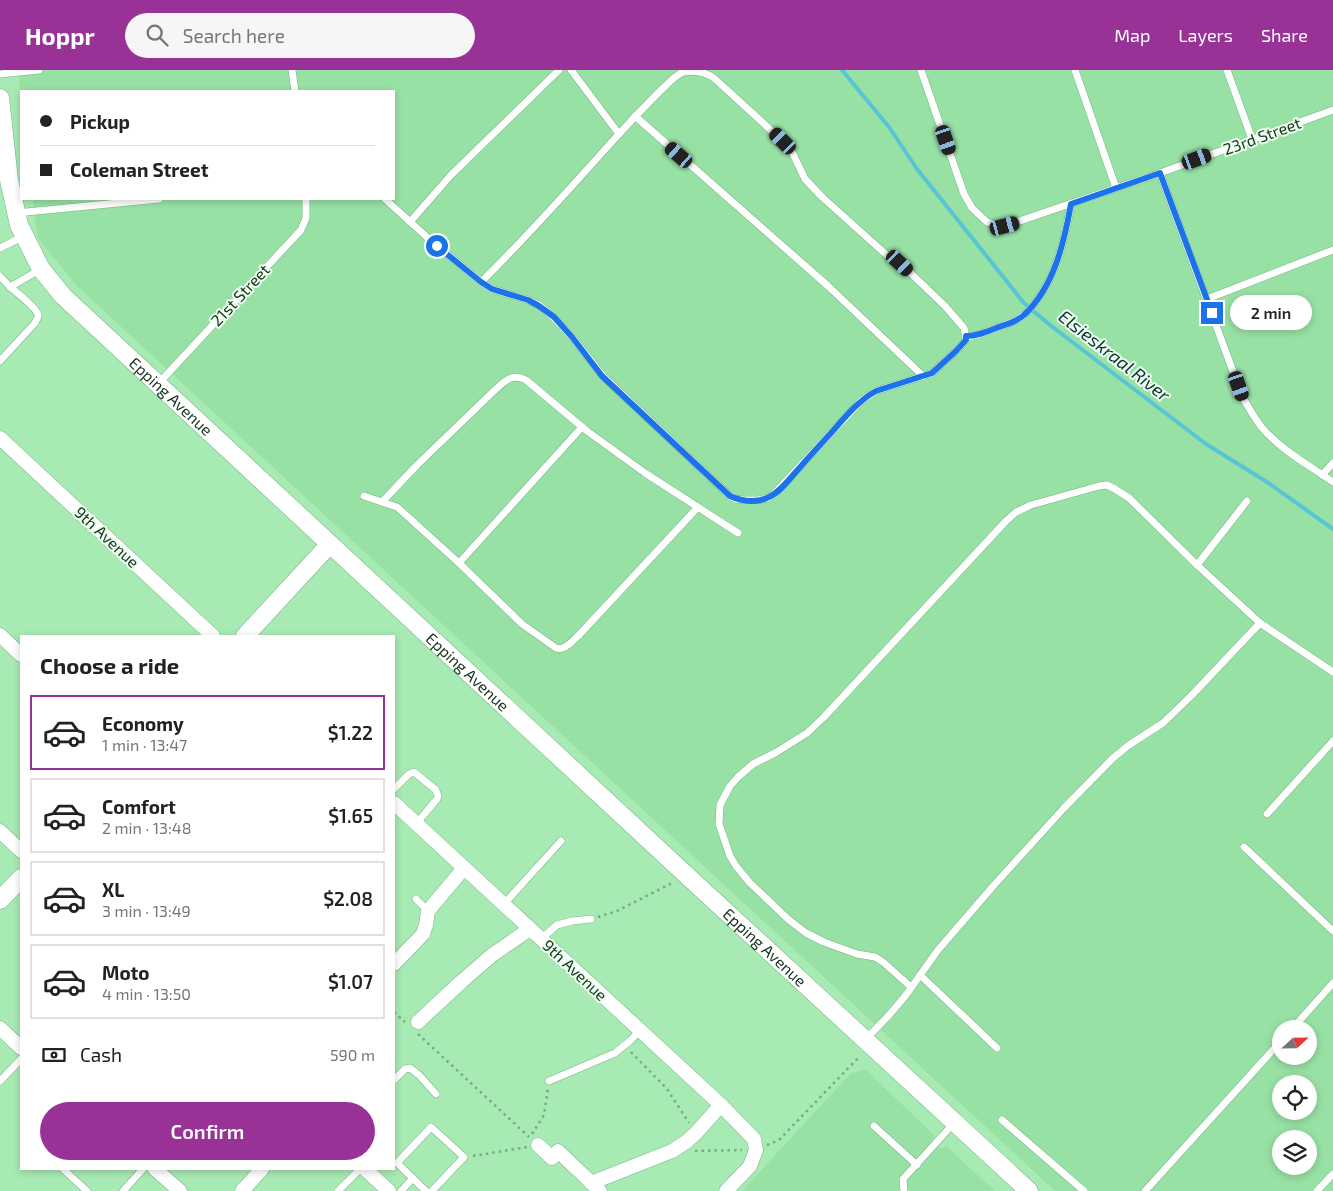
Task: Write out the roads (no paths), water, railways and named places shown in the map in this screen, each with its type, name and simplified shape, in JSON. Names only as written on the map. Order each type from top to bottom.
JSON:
[{"type":"street","name":"Epping Avenue","points":[[0,98],[9,180],[16,213],[24,236],[41,269],[63,296],[1029,1191]]},
{"type":"street","name":"9th Avenue","points":[[0,438],[212,635]]},
{"type":"street","points":[[246,635],[330,544]]},
{"type":"street","points":[[0,636],[20,654]]},
{"type":"street","name":"9th Avenue","points":[[395,804],[721,1105],[755,1145],[750,1166],[726,1191]]},
{"type":"street","points":[[0,831],[20,850]]},
{"type":"street","points":[[395,963],[423,934],[428,911],[464,868]]},
{"type":"street","points":[[0,900],[20,879]]},
{"type":"street","points":[[414,1026],[492,956],[530,930]]},
{"type":"street","points":[[0,1028],[20,1047]]},
{"type":"street","points":[[534,1141],[552,1158],[558,1151],[596,1187],[672,1151],[691,1138],[721,1105]]},
{"type":"street","points":[[156,1170],[180,1191]]},
{"type":"street","points":[[242,1191],[261,1170]]},
{"type":"street","points":[[366,1170],[389,1191]]},
{"type":"lane","points":[[0,74],[39,70]]},
{"type":"lane","points":[[292,70],[295,90]]},
{"type":"lane","points":[[410,222],[451,176],[559,70]]},
{"type":"lane","points":[[571,70],[618,134]]},
{"type":"lane","name":"23rd Street","points":[[921,70],[964,194],[979,216],[987,222],[999,226],[1071,204],[1333,110]]},
{"type":"lane","points":[[1075,70],[1116,188]]},
{"type":"lane","points":[[1227,70],[1252,139]]},
{"type":"lane","points":[[386,200],[446,254],[481,282],[492,289],[528,300],[554,317],[602,376],[730,496],[744,500],[758,500],[773,495],[862,401],[876,391],[928,375],[937,369],[966,340],[964,328],[945,306],[900,263],[889,257],[822,197],[805,179],[786,144],[715,79],[700,71],[684,72],[673,78],[618,134],[500,264],[481,282]]},
{"type":"lane","points":[[635,116],[828,286],[923,376]]},
{"type":"lane","points":[[1160,173],[1242,396],[1264,430],[1280,445],[1333,482]]},
{"type":"lane","points":[[16,213],[149,200]]},
{"type":"lane","name":"21st Street","points":[[158,384],[301,230],[306,218],[306,200]]},
{"type":"lane","points":[[966,336],[976,336],[1016,321],[1036,302],[1053,272],[1065,236],[1071,204]]},
{"type":"lane","points":[[0,248],[24,236]]},
{"type":"lane","points":[[1207,299],[1333,250]]},
{"type":"lane","points":[[10,287],[41,269]]},
{"type":"lane","points":[[0,276],[36,311],[38,317],[0,361]]},
{"type":"lane","points":[[382,502],[417,464],[496,389],[507,380],[520,377],[582,427],[645,473],[738,534]]},
{"type":"lane","points":[[460,564],[582,427]]},
{"type":"lane","points":[[1322,475],[1333,463]]},
{"type":"lane","points":[[911,988],[875,957],[857,954],[806,933],[789,920],[750,883],[730,856],[719,824],[720,805],[730,786],[753,764],[807,733],[824,717],[1016,512],[1030,505],[1099,486],[1115,488],[1129,498],[1197,565],[1260,623],[1333,672]]},
{"type":"lane","points":[[364,496],[397,507],[522,624],[560,650],[579,635],[698,508]]},
{"type":"lane","points":[[1197,565],[1247,501]]},
{"type":"lane","points":[[865,1040],[890,1014],[938,950],[995,884],[1113,758],[1163,723],[1260,623]]},
{"type":"lane","points":[[1267,814],[1333,741]]},
{"type":"lane","points":[[395,788],[409,774],[414,772],[436,790],[437,799],[416,824]]},
{"type":"lane","points":[[503,905],[561,841]]},
{"type":"lane","points":[[1244,847],[1333,931]]},
{"type":"lane","points":[[416,899],[428,911]]},
{"type":"lane","points":[[541,939],[557,925],[594,918]]},
{"type":"lane","points":[[920,975],[997,1048]]},
{"type":"lane","points":[[1300,1020],[1333,983]]},
{"type":"lane","points":[[549,1081],[615,1053],[625,1046],[640,1030]]},
{"type":"lane","points":[[1145,1191],[1272,1051]]},
{"type":"lane","points":[[0,1081],[20,1060]]},
{"type":"lane","points":[[395,1079],[405,1069],[410,1068],[436,1094]]},
{"type":"lane","points":[[1002,1120],[1084,1191]]},
{"type":"lane","points":[[904,1191],[903,1179],[955,1122]]},
{"type":"lane","points":[[874,1126],[917,1164]]},
{"type":"lane","points":[[426,1191],[397,1164],[431,1127],[464,1157],[432,1191]]},
{"type":"lane","points":[[64,1170],[87,1191]]},
{"type":"lane","points":[[123,1191],[142,1170]]},
{"type":"lane","points":[[338,1191],[359,1170]]},
{"type":"lane","points":[[1317,1191],[1333,1174]]},
{"type":"lane","points":[[400,1191],[413,1178]]},
{"type":"waterway","name":"Elsieskraal River","points":[[842,70],[889,127],[917,169],[1024,303],[1206,444],[1267,482],[1333,529]]}]
